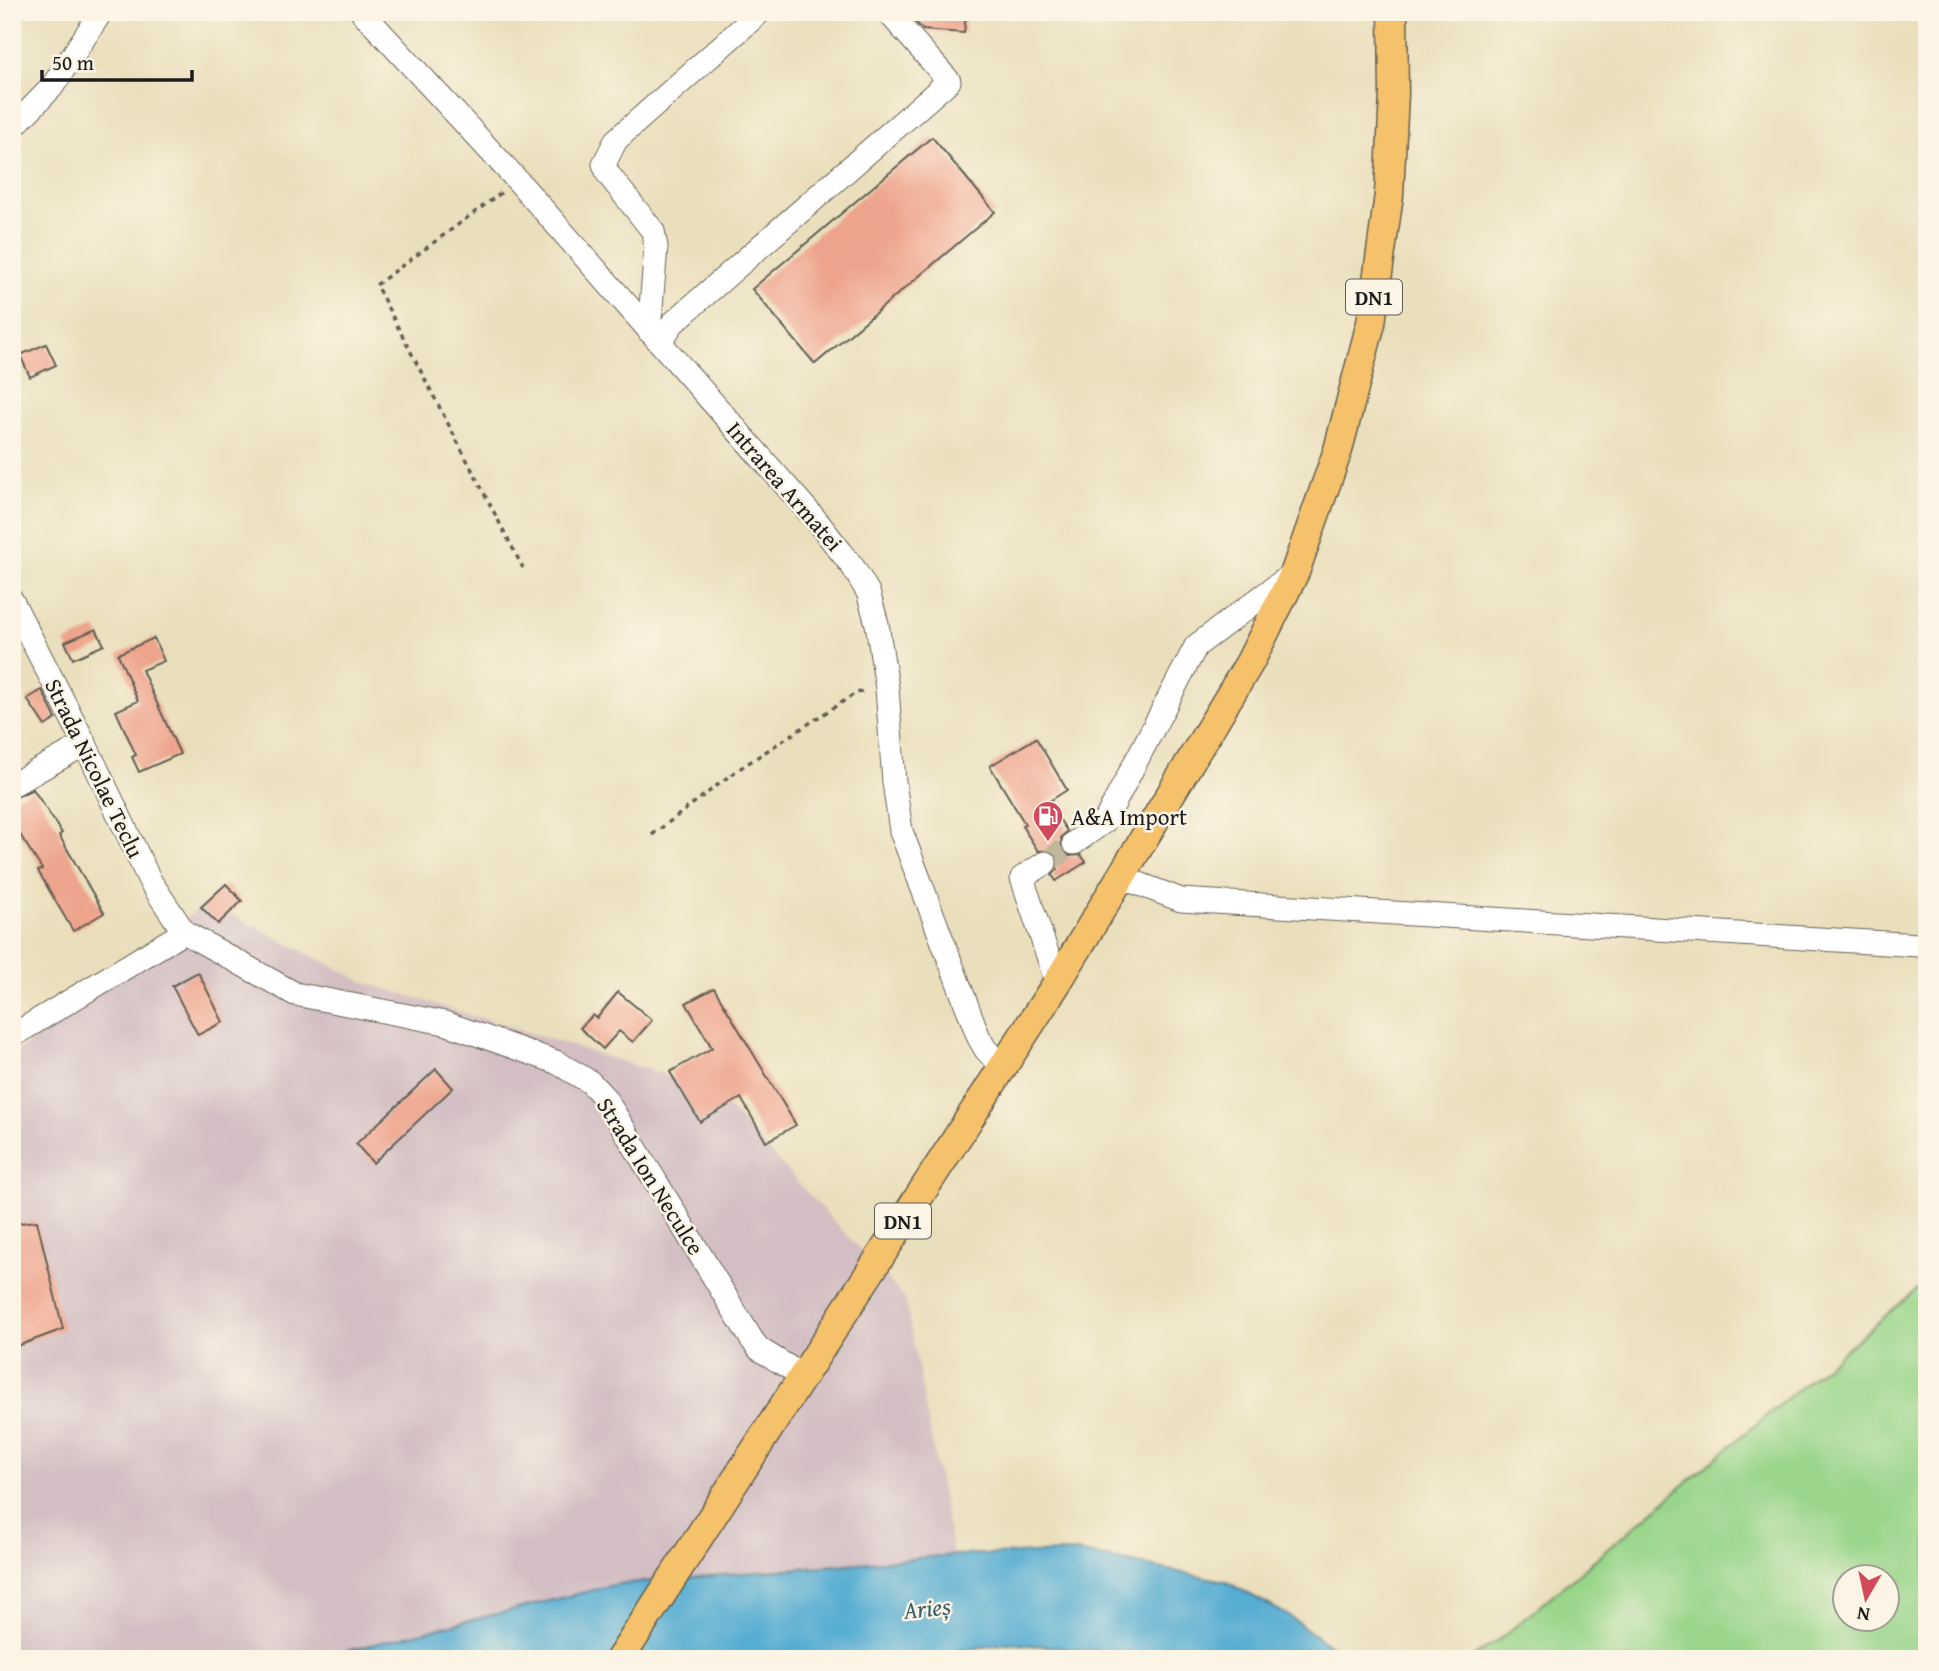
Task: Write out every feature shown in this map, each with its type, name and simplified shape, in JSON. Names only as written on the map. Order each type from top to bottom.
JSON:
[{"type":"main road","name":"DN1","points":[[620,1659],[1058,983],[1251,662],[1295,572],[1338,450],[1371,323],[1389,195],[1394,94],[1393,12]]},
{"type":"street","points":[[12,128],[52,87],[101,12]]},
{"type":"street","name":"Intrarea Armatei","points":[[362,12],[518,181],[816,520],[853,567],[868,592],[877,624],[887,688],[894,782],[901,831],[979,1038],[986,1050],[1002,1066]]},
{"type":"street","points":[[655,337],[656,247],[653,231],[608,174],[604,164],[616,140],[760,12]]},
{"type":"street","points":[[655,337],[949,80],[888,12]]},
{"type":"street","points":[[1074,843],[1105,821],[1196,646],[1295,572]]},
{"type":"street","name":"Strada Nicolae Teclu","points":[[12,601],[85,744],[150,881],[184,932]]},
{"type":"street","points":[[12,785],[85,744]]},
{"type":"street","points":[[1045,863],[1022,878],[1058,983]]},
{"type":"street","points":[[1121,877],[1181,900],[1919,945],[1927,942]]},
{"type":"street","points":[[12,1036],[184,932]]},
{"type":"street","name":"Strada Ion Neculce","points":[[184,932],[295,994],[445,1023],[556,1062],[590,1082],[605,1098],[751,1340],[759,1349],[803,1376]]},
{"type":"path","points":[[518,181],[376,285],[523,568]]},
{"type":"path","points":[[652,835],[736,771],[856,693],[887,688]]},
{"type":"shaded area","points":[[207,902],[364,982],[711,1089],[905,1298],[953,1555],[617,1584],[314,1659],[12,1659],[12,1056]]},
{"type":"green space","points":[[1927,1281],[1927,1659],[1470,1659],[1499,1640]]},
{"type":"water","name":"Arieș","points":[[1077,1552],[1225,1581],[1286,1614],[1348,1659],[1156,1659],[1149,1655],[1006,1643],[914,1659],[314,1659],[617,1584],[953,1555]]},
{"type":"building","points":[[910,12],[966,12],[964,33],[923,30],[910,16]]},
{"type":"building","points":[[932,137],[995,212],[815,364],[752,289]]},
{"type":"building","points":[[46,344],[56,365],[30,377],[20,355]]},
{"type":"building","points":[[96,629],[104,645],[73,659],[65,642]]},
{"type":"building","points":[[154,638],[164,661],[142,670],[180,754],[139,772],[132,757],[136,755],[116,711],[138,701],[118,654]]},
{"type":"building","points":[[42,690],[56,719],[45,726],[27,699]]},
{"type":"building","points":[[1036,738],[1067,790],[1048,802],[1067,831],[1061,838],[1062,850],[1069,856],[1081,855],[1086,862],[1056,881],[1052,875],[1058,869],[1057,856],[1051,850],[1038,851],[990,766]]},
{"type":"building","points":[[33,789],[62,833],[59,835],[104,913],[73,931],[38,871],[42,869],[12,822],[12,799]]},
{"type":"building","points":[[226,884],[242,901],[218,924],[201,907]]},
{"type":"building","points":[[198,972],[223,1022],[198,1035],[172,986]]},
{"type":"building","points":[[714,988],[796,1125],[766,1142],[741,1098],[700,1122],[670,1072],[712,1048],[686,1003]]},
{"type":"building","points":[[618,992],[652,1020],[633,1042],[619,1031],[603,1049],[580,1028],[593,1015],[597,1018]]},
{"type":"building","points":[[436,1069],[453,1088],[373,1163],[356,1144]]},
{"type":"building","points":[[37,1221],[63,1329],[12,1348],[12,1224]]},
{"type":"tunnel","points":[[1045,863],[1074,843]]},
{"type":"place","name":"A&A Import","points":[[1048,843]]}]
